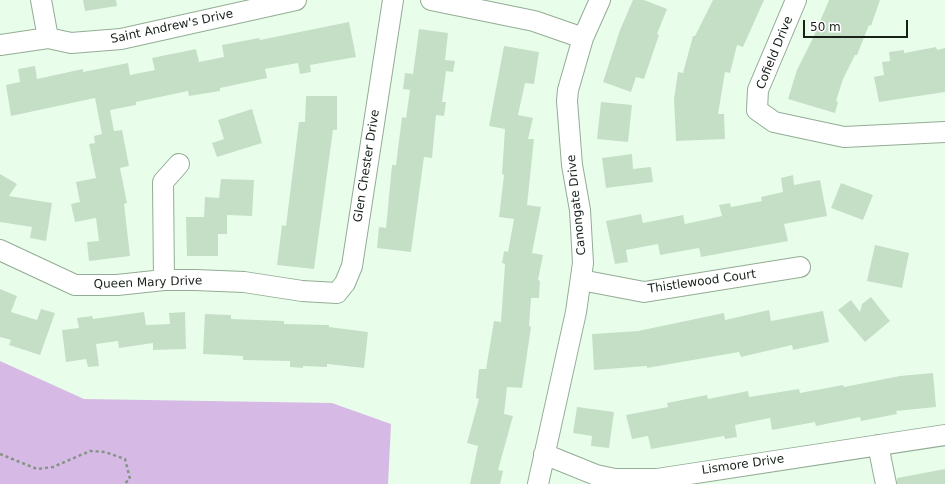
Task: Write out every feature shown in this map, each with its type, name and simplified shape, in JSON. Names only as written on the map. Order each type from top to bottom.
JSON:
[{"type":"street","points":[[41,0],[48,38]]},
{"type":"street","name":"Saint Andrew's Drive","points":[[0,45],[48,38],[71,43],[121,39],[296,0]]},
{"type":"street","name":"Glen Chester Drive","points":[[302,291],[337,293],[345,283],[352,266],[393,0]]},
{"type":"street","points":[[431,0],[534,21],[584,38]]},
{"type":"street","name":"Canongate Drive","points":[[538,484],[576,312],[583,263],[580,210],[572,165],[567,101],[568,90],[584,38],[600,0]]},
{"type":"street","name":"Cofield Drive","points":[[796,0],[758,90],[757,110],[774,122],[844,137],[945,132]]},
{"type":"street","points":[[164,280],[163,182],[180,164]]},
{"type":"street","name":"Queen Mary Drive","points":[[0,250],[74,285],[117,285],[164,280],[244,282],[302,291]]},
{"type":"street","name":"Thistlewood Court","points":[[581,280],[644,292],[800,267]]},
{"type":"street","name":"Lismore Drive","points":[[544,454],[596,475],[615,479],[657,480],[945,435]]},
{"type":"street","points":[[878,445],[886,484]]},
{"type":"path","points":[[0,454],[37,469],[53,467],[90,451],[105,452],[124,459],[130,479],[124,484]]},
{"type":"shaded area","points":[[0,361],[84,399],[332,403],[391,424],[388,484],[0,484]]},
{"type":"building","points":[[83,0],[116,0],[117,6],[85,11]]},
{"type":"building","points":[[633,0],[644,0],[667,9],[657,34],[659,35],[644,79],[636,77],[631,92],[603,82],[620,30]]},
{"type":"building","points":[[713,0],[764,0],[743,47],[737,45],[730,73],[725,72],[718,114],[724,114],[725,139],[676,141],[674,99],[678,72],[683,73],[693,36],[695,36]]},
{"type":"building","points":[[829,0],[880,0],[871,26],[869,25],[857,55],[855,55],[843,79],[836,101],[838,102],[835,113],[788,99],[797,70],[813,38]]},
{"type":"building","points":[[349,22],[356,57],[310,65],[311,72],[300,74],[298,63],[265,69],[267,78],[220,88],[220,91],[189,96],[188,91],[136,102],[136,105],[110,110],[114,131],[122,130],[129,166],[120,168],[127,203],[124,204],[130,256],[89,261],[87,242],[99,241],[96,218],[75,222],[71,204],[80,202],[76,182],[96,178],[89,144],[95,143],[94,136],[102,134],[95,98],[11,116],[6,85],[20,82],[18,69],[35,66],[37,79],[83,69],[83,72],[128,63],[130,75],[155,70],[152,58],[196,49],[199,62],[224,57],[222,45],[259,38],[260,40]]},
{"type":"building","points":[[419,29],[448,33],[445,60],[455,61],[453,72],[446,71],[442,102],[446,102],[444,116],[436,115],[432,158],[424,157],[411,252],[377,248],[379,227],[386,228],[392,165],[396,165],[402,117],[406,118],[410,90],[403,89],[405,73],[413,74]]},
{"type":"building","points":[[504,46],[539,52],[534,84],[525,83],[518,115],[533,118],[528,139],[534,139],[527,205],[541,207],[532,253],[543,255],[538,280],[540,281],[539,298],[531,298],[529,326],[531,327],[522,388],[507,387],[504,414],[513,416],[498,470],[503,471],[500,484],[470,484],[478,446],[467,443],[479,399],[476,398],[479,369],[486,369],[494,321],[501,322],[505,264],[502,263],[504,251],[508,252],[514,219],[499,217],[504,175],[502,174],[505,129],[489,126]]},
{"type":"building","points":[[936,47],[937,50],[945,48],[945,92],[879,102],[874,77],[884,75],[882,62],[890,61],[889,52],[904,50],[904,53]]},
{"type":"building","points":[[306,96],[337,96],[337,130],[333,130],[314,269],[277,265],[282,225],[286,226],[299,122],[305,122]]},
{"type":"building","points":[[601,102],[632,105],[628,142],[597,139]]},
{"type":"building","points":[[252,109],[262,143],[217,157],[212,143],[224,139],[218,120]]},
{"type":"building","points":[[632,154],[633,169],[651,167],[653,182],[606,188],[602,158]]},
{"type":"building","points":[[0,174],[17,184],[9,196],[52,203],[46,241],[30,238],[32,227],[0,222]]},
{"type":"building","points":[[793,175],[794,185],[820,180],[827,216],[784,224],[788,241],[701,257],[699,248],[660,255],[658,244],[626,250],[628,262],[615,264],[606,221],[641,214],[643,223],[683,215],[685,224],[722,216],[719,205],[730,203],[731,207],[762,201],[761,197],[783,192],[781,178]]},
{"type":"building","points":[[221,179],[254,180],[252,216],[227,215],[227,234],[218,234],[218,256],[187,256],[186,217],[204,217],[205,197],[219,198]]},
{"type":"building","points":[[841,183],[873,195],[863,220],[831,208]]},
{"type":"building","points":[[875,245],[909,253],[902,288],[867,281]]},
{"type":"building","points":[[0,289],[17,296],[11,312],[37,320],[41,309],[55,313],[40,355],[9,345],[11,340],[0,337]]},
{"type":"building","points":[[871,297],[890,321],[865,342],[838,310],[851,300],[860,312],[862,304]]},
{"type":"building","points":[[769,310],[771,321],[823,311],[829,342],[793,350],[792,345],[741,357],[739,352],[647,368],[647,366],[594,370],[592,334],[638,331],[724,313],[725,320]]},
{"type":"building","points":[[144,312],[146,325],[170,324],[169,313],[185,312],[186,349],[153,350],[153,343],[119,348],[118,341],[96,344],[99,366],[88,367],[86,359],[66,362],[62,330],[79,328],[77,318],[92,316],[93,319]]},
{"type":"building","points":[[205,314],[231,315],[231,319],[284,321],[284,324],[329,325],[329,327],[368,332],[364,368],[327,364],[327,367],[290,367],[290,361],[243,360],[243,356],[203,354]]},
{"type":"building","points":[[933,373],[936,407],[896,411],[897,414],[861,421],[860,417],[816,426],[815,422],[772,430],[770,418],[735,425],[737,437],[725,439],[724,436],[651,449],[648,436],[632,439],[626,415],[668,407],[667,403],[707,395],[708,399],[748,391],[749,397],[799,389],[800,393],[843,385],[844,387],[900,376]]},
{"type":"building","points":[[577,407],[614,412],[609,448],[591,446],[592,436],[573,433]]},
{"type":"building","points":[[945,469],[945,484],[897,484],[897,478]]}]
